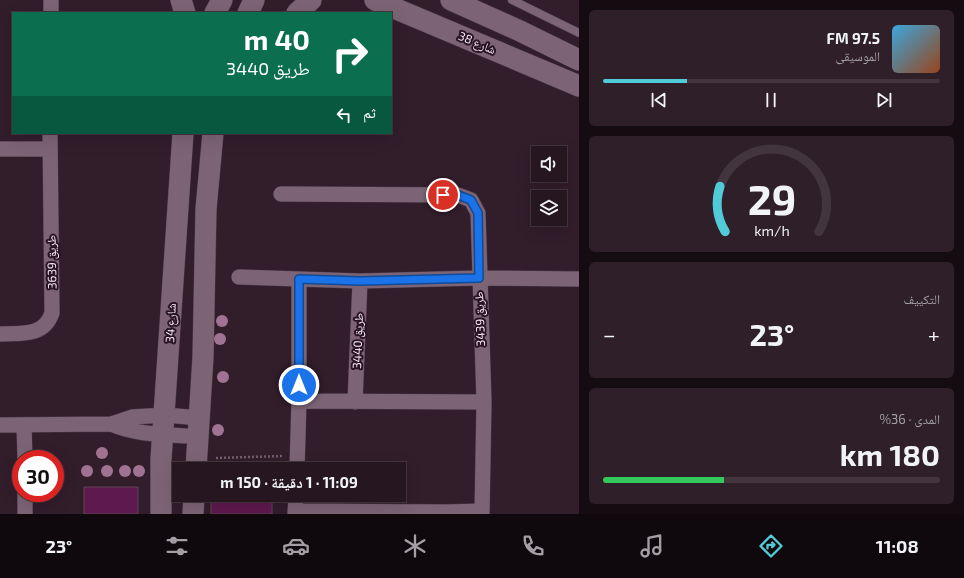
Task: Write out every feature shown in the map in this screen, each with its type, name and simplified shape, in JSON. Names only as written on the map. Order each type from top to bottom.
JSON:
[{"type":"street","points":[[51,0],[51,12]]},
{"type":"street","points":[[181,0],[185,12]]},
{"type":"street","points":[[216,12],[222,0]]},
{"type":"street","points":[[248,12],[254,0]]},
{"type":"street","points":[[298,12],[311,0]]},
{"type":"street","name":"شارع 38","points":[[375,0],[579,86]]},
{"type":"street","points":[[451,0],[520,31],[579,60]]},
{"type":"street","name":"طريق 3639","points":[[0,334],[26,333],[40,330],[50,320],[52,313],[50,134]]},
{"type":"street","name":"شارع 34","points":[[161,514],[161,459],[183,134]]},
{"type":"street","points":[[197,462],[203,357],[206,208],[213,134]]},
{"type":"street","points":[[0,149],[50,149]]},
{"type":"street","name":"طريق 3439","points":[[281,194],[458,195],[471,200],[478,213],[484,402],[482,512],[296,512]]},
{"type":"street","points":[[239,277],[360,281],[479,278],[579,279]]},
{"type":"street","points":[[297,462],[299,400],[299,279]]},
{"type":"street","name":"طريق 3440","points":[[355,402],[360,281]]},
{"type":"street","points":[[299,400],[355,402],[484,402]]},
{"type":"street","points":[[0,425],[111,424],[132,417],[164,424],[199,428]]},
{"type":"street","points":[[24,425],[25,450]]},
{"type":"street","points":[[25,502],[25,514]]},
{"type":"street","points":[[193,514],[194,502]]},
{"type":"lane","points":[[512,0],[579,33]]},
{"type":"building","points":[[84,487],[138,487],[138,514],[84,514]]},
{"type":"building","points":[[211,502],[272,502],[272,514],[211,514]]},
{"type":"route","points":[[299,385],[299,279],[360,281],[479,278],[478,213],[471,200],[458,195],[443,195]]}]
